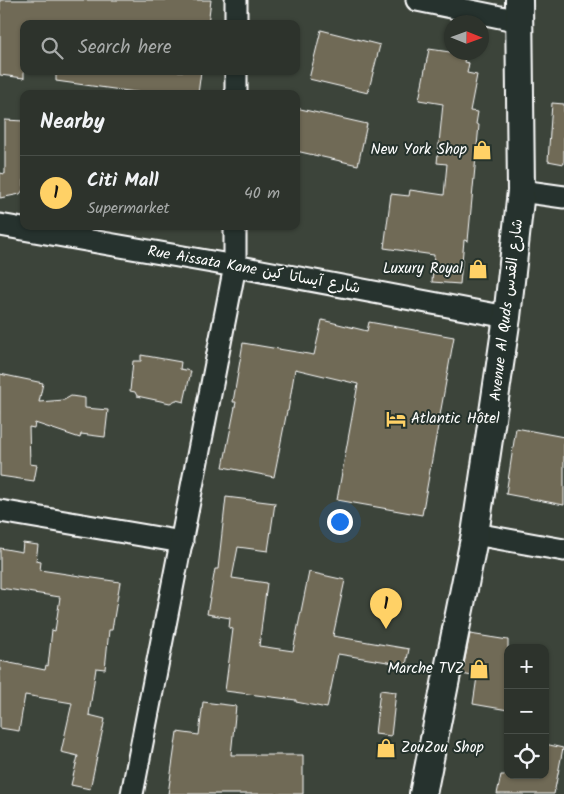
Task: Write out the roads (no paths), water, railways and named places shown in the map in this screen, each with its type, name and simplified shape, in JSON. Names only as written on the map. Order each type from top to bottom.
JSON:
[{"type":"street","points":[[236,0],[236,20]]},
{"type":"street","points":[[417,0],[519,10]]},
{"type":"street","name":"Avenue Al Quds شارع القدس","points":[[423,794],[475,534],[507,317],[521,191],[519,10]]},
{"type":"street","points":[[236,75],[236,90]]},
{"type":"street","points":[[521,191],[564,197]]},
{"type":"street","name":"Rue Aissata Kane شارع آيساتا كين","points":[[0,226],[20,229]]},
{"type":"street","name":"Rue Aissata Kane شارع آيساتا كين","points":[[24,230],[235,266],[507,317]]},
{"type":"street","points":[[132,794],[235,266],[235,230]]},
{"type":"street","points":[[0,510],[182,542]]},
{"type":"street","points":[[475,534],[564,550]]},
{"type":"place","name":"New York Shop","points":[[482,150]]},
{"type":"place","name":"Luxury Royal","points":[[478,269]]},
{"type":"place","name":"Atlantic Hôtel","points":[[396,419]]},
{"type":"place","name":"Citi Mall","points":[[386,629]]},
{"type":"place","name":"Marche TVZ","points":[[479,669]]},
{"type":"place","name":"ZouZou Shop","points":[[386,748]]}]
